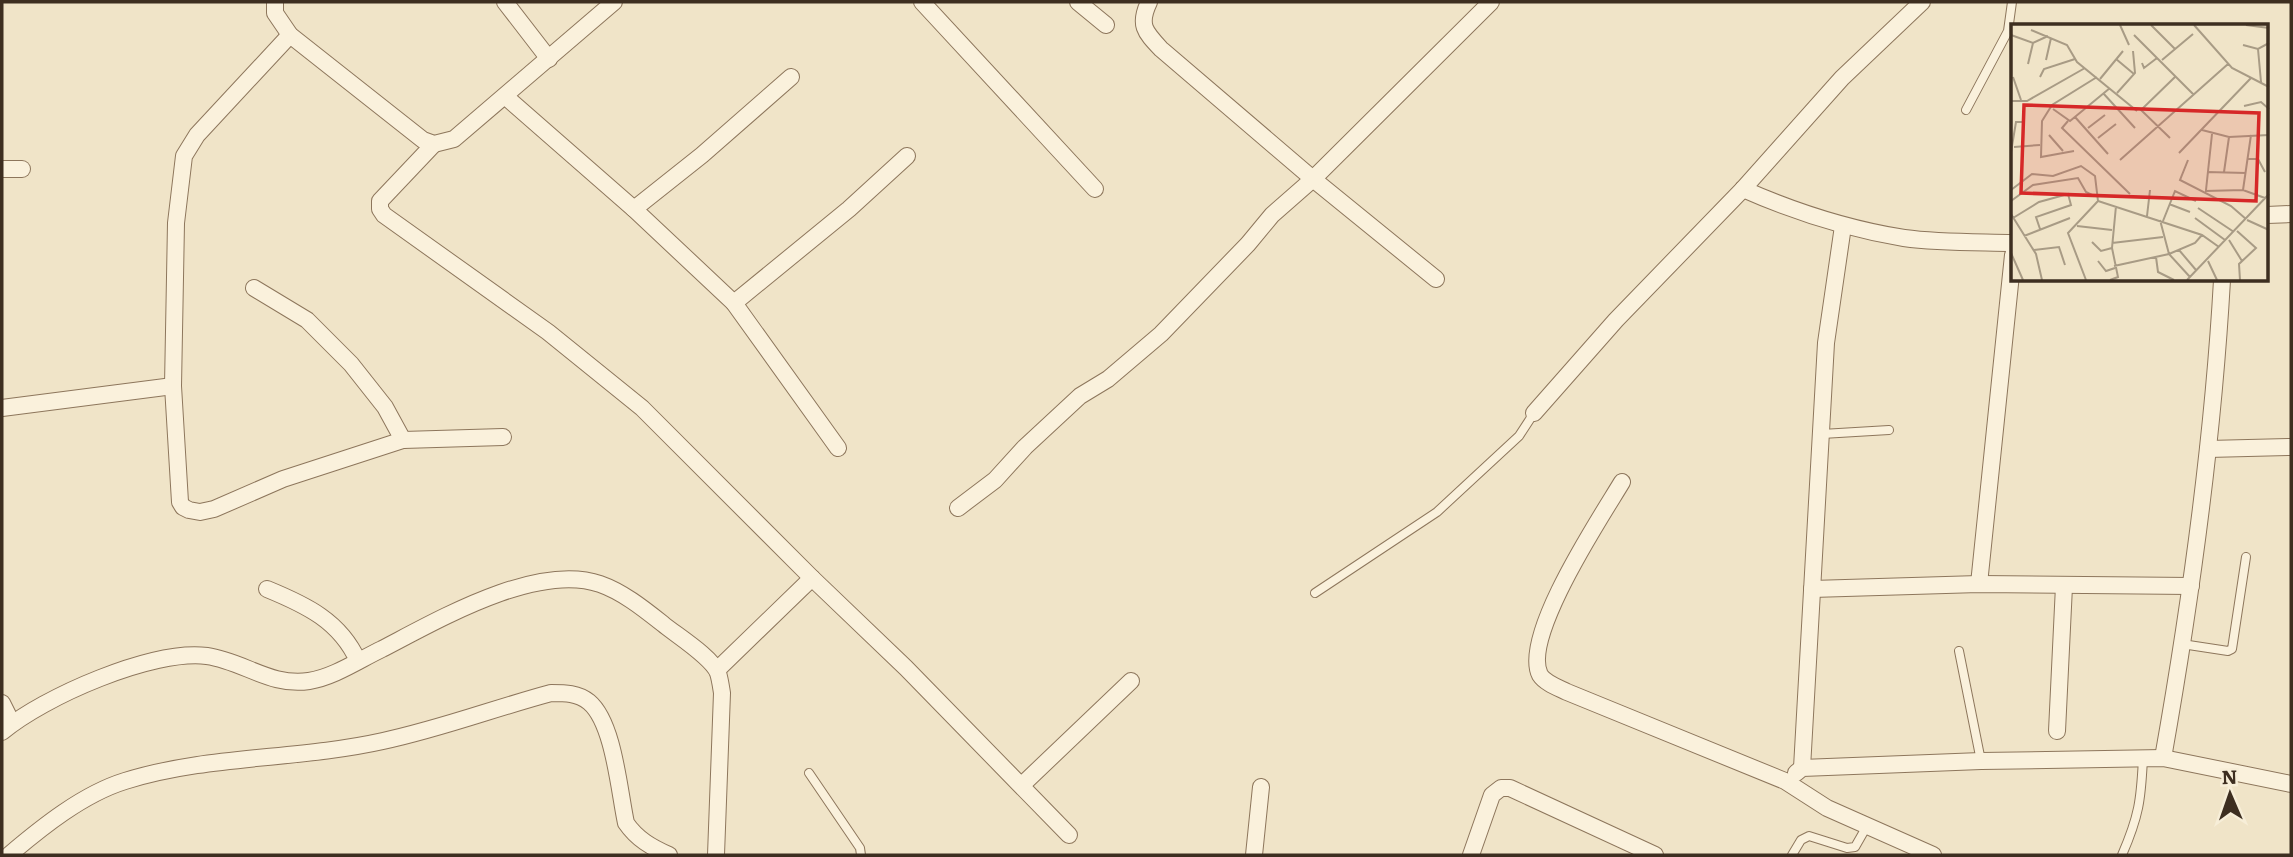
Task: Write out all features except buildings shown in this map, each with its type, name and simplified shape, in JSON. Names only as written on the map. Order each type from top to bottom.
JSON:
[{"type":"street","points":[[275,2],[275,13],[290,35],[423,140],[434,144]]},
{"type":"street","points":[[505,2],[549,59]]},
{"type":"street","points":[[614,2],[454,139],[434,144],[380,201],[380,209],[384,215],[548,332],[642,408],[906,668],[1069,835]]},
{"type":"street","points":[[922,2],[1095,190]]},
{"type":"street","points":[[1078,2],[1106,25]]},
{"type":"street","points":[[1149,2],[1142,15],[1146,32],[1161,49],[1312,179],[1436,279]]},
{"type":"street","points":[[958,508],[995,480],[1025,447],[1080,396],[1108,379],[1161,334],[1248,244],[1272,215],[1491,2]]},
{"type":"street","points":[[1534,413],[1616,320],[1743,189],[1843,78],[1922,2]]},
{"type":"street","points":[[290,35],[197,135],[184,156],[176,223],[173,386],[180,502],[189,510],[201,512],[214,509],[283,479],[403,440],[503,437]]},
{"type":"street","points":[[634,209],[702,155],[791,77]]},
{"type":"street","points":[[506,97],[634,209],[734,303],[838,448]]},
{"type":"street","points":[[734,303],[849,209],[907,156]]},
{"type":"street","points":[[2,169],[22,169]]},
{"type":"street","points":[[1743,189],[1791,210],[1843,226],[1906,238],[2011,243]]},
{"type":"street","points":[[2268,215],[2291,214]]},
{"type":"street","points":[[1802,768],[1826,343],[1843,226]]},
{"type":"street","points":[[1979,584],[2011,274]]},
{"type":"street","points":[[2163,758],[2191,586],[2208,449],[2222,282]]},
{"type":"street","points":[[254,288],[307,320],[351,364],[385,407],[403,440]]},
{"type":"street","points":[[2,408],[173,386]]},
{"type":"street","points":[[2208,449],[2291,447]]},
{"type":"street","points":[[1622,482],[1566,575],[1540,638],[1540,675],[1567,692],[1786,781],[1827,808],[1933,855]]},
{"type":"street","points":[[2,703],[7,727],[107,675],[143,662],[178,656],[208,656],[242,666],[266,677],[289,682],[311,681],[358,661],[451,614],[534,582],[561,578],[602,584],[639,605],[718,670],[722,694],[716,855]]},
{"type":"street","points":[[718,670],[812,578]]},
{"type":"street","points":[[1812,589],[1979,584],[2191,586]]},
{"type":"street","points":[[2057,731],[2064,586]]},
{"type":"street","points":[[267,589],[300,603],[327,621],[349,642],[358,661]]},
{"type":"street","points":[[1022,785],[1131,681]]},
{"type":"street","points":[[9,855],[86,799],[122,781],[189,767],[315,753],[383,741],[551,693],[572,694],[590,703],[611,743],[626,822],[633,834],[668,855]]},
{"type":"street","points":[[1786,781],[1802,768],[2163,758],[2291,784]]},
{"type":"street","points":[[1254,855],[1261,787]]},
{"type":"street","points":[[1471,855],[1492,795],[1502,788],[1510,788],[1655,855]]},
{"type":"lane","points":[[1966,110],[2008,31],[2012,2]]},
{"type":"lane","points":[[1315,593],[1437,512],[1519,436],[1534,413]]},
{"type":"lane","points":[[1822,434],[1889,430]]},
{"type":"lane","points":[[2182,644],[2228,651],[2232,649],[2246,557]]},
{"type":"lane","points":[[1959,651],[1980,761]]},
{"type":"lane","points":[[2122,855],[2136,823],[2141,802],[2143,758]]},
{"type":"lane","points":[[809,774],[860,848],[860,855]]},
{"type":"lane","points":[[1792,855],[1801,840],[1809,836],[1847,848],[1855,847],[1867,826]]}]
